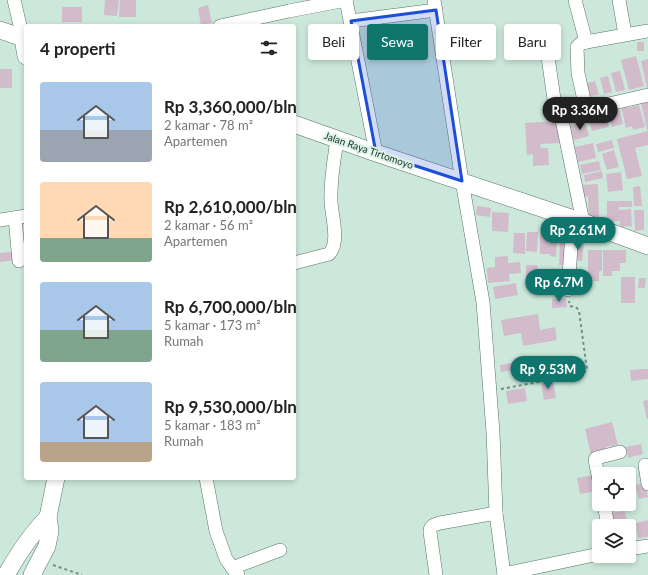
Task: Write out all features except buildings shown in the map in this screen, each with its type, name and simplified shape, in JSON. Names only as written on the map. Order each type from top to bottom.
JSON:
[{"type":"street","points":[[14,0],[24,39]]},
{"type":"street","points":[[229,24],[346,0],[376,153]]},
{"type":"street","points":[[575,0],[586,42]]},
{"type":"street","points":[[619,0],[625,34]]},
{"type":"street","points":[[351,21],[435,5],[454,179],[483,302],[493,432],[496,513],[504,574],[592,555]]},
{"type":"street","points":[[0,30],[24,39]]},
{"type":"street","points":[[586,109],[578,73],[577,47],[586,42],[648,30]]},
{"type":"street","points":[[549,60],[557,115],[648,95]]},
{"type":"street","points":[[561,115],[578,220],[568,290]]},
{"type":"street","name":"Jalan Raya Tirtomoyo","points":[[296,125],[337,140],[578,220],[648,246]]},
{"type":"street","points":[[296,262],[329,254],[333,250],[335,244],[335,233],[331,201],[337,140]]},
{"type":"street","points":[[0,220],[21,217],[19,261]]},
{"type":"street","points":[[596,467],[596,458],[620,452]]},
{"type":"street","points":[[645,465],[648,484]]},
{"type":"street","points":[[206,480],[216,531],[226,559],[235,571],[280,550]]},
{"type":"street","points":[[36,568],[47,546],[49,509]]},
{"type":"street","points":[[6,575],[49,509]]},
{"type":"street","points":[[17,575],[37,542],[49,509]]},
{"type":"street","points":[[23,575],[39,544],[49,509]]},
{"type":"street","points":[[436,575],[430,528],[440,523],[496,513]]},
{"type":"street","points":[[636,548],[648,546]]},
{"type":"path","points":[[490,391],[581,374],[587,370],[579,311],[577,308],[570,306],[568,290]]},
{"type":"path","points":[[36,568],[82,575]]},
{"type":"highlighted area","points":[[436,10],[462,181],[376,153],[351,21]]}]
